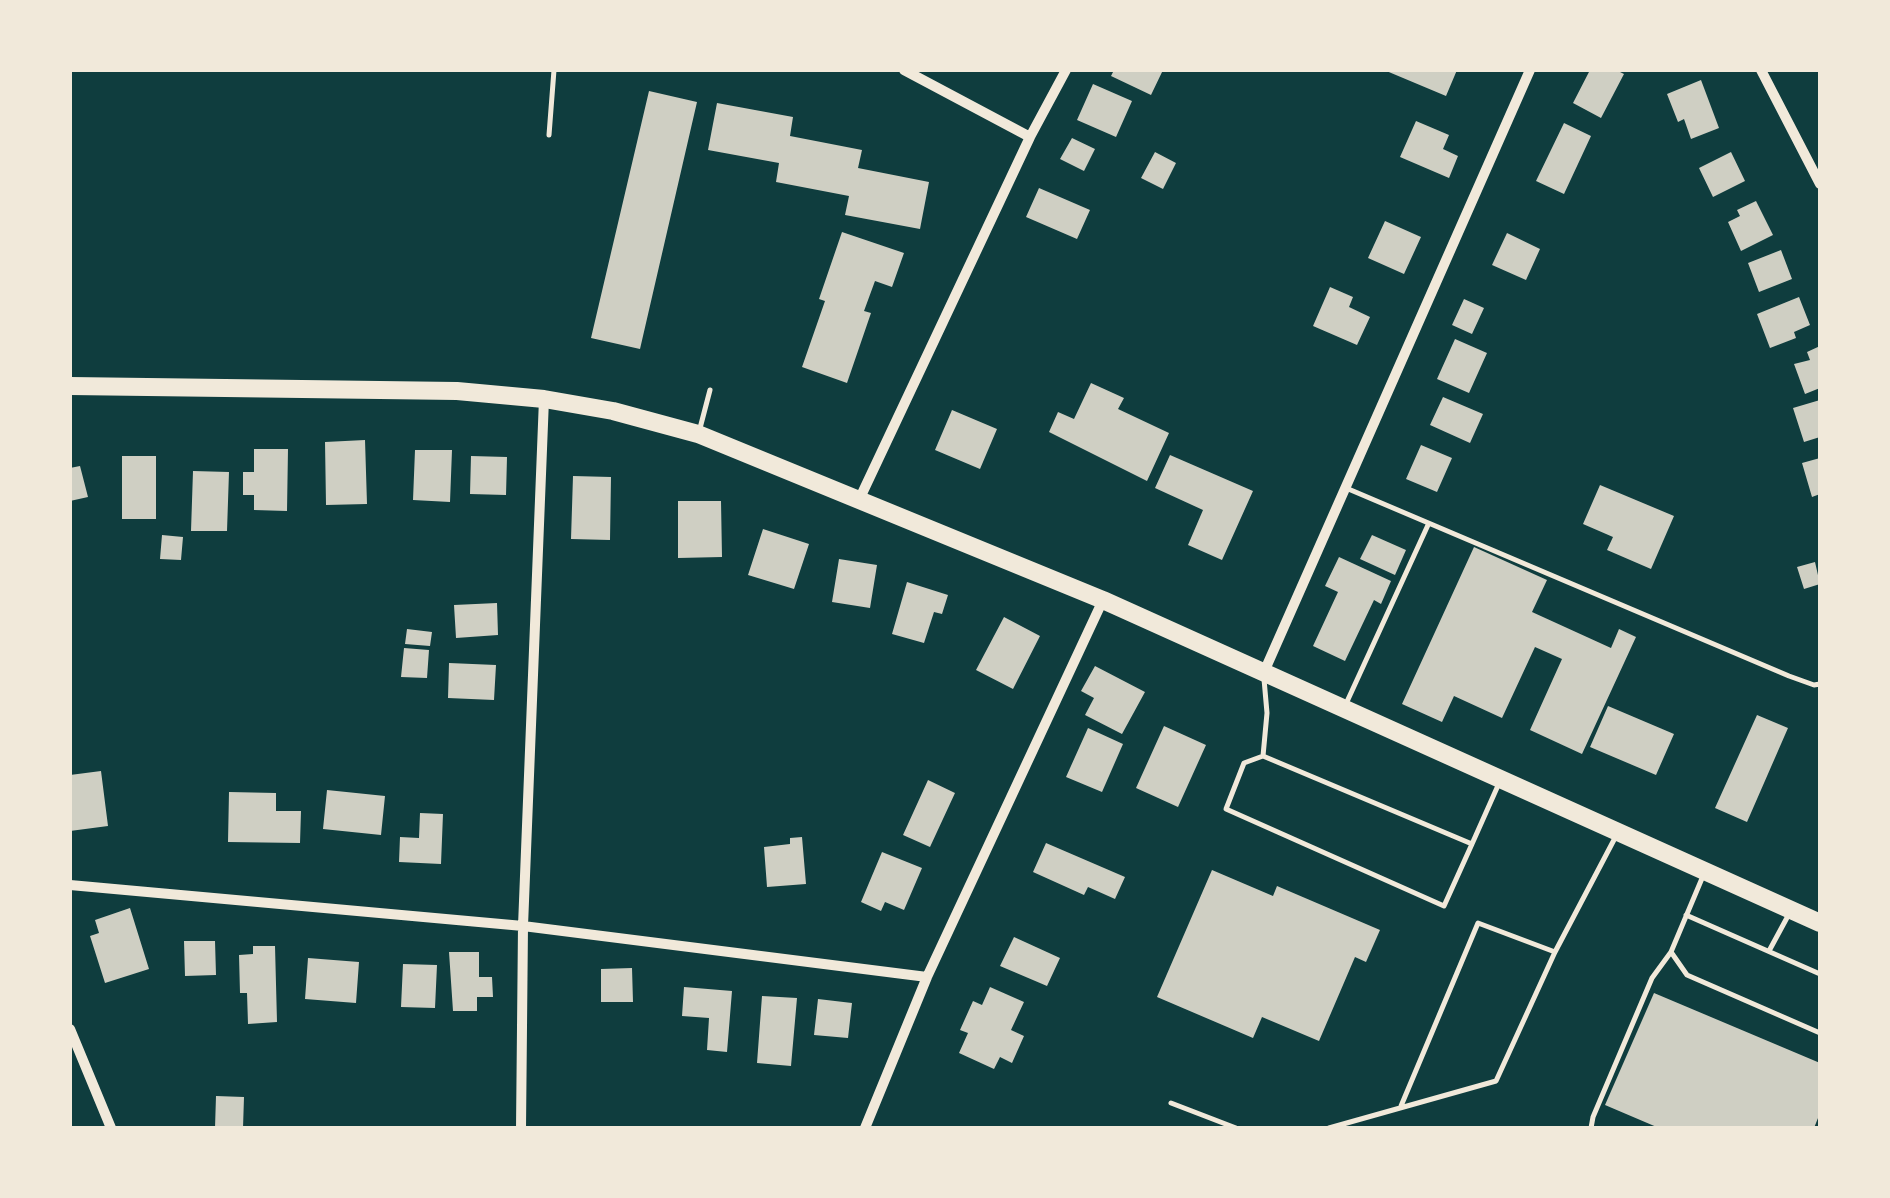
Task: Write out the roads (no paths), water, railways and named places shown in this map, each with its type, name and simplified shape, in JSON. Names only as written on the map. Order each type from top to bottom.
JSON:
[{"type":"main road","points":[[70,386],[456,391],[544,399],[613,411],[698,434],[1103,600],[1820,924]]},
{"type":"street","points":[[904,70],[1030,137]]},
{"type":"street","points":[[858,501],[1030,137],[1066,70]]},
{"type":"street","points":[[1264,672],[1530,70]]},
{"type":"street","points":[[1761,70],[1820,184]]},
{"type":"street","points":[[521,1128],[523,926],[544,399]]},
{"type":"street","points":[[865,1128],[927,977],[1103,600]]},
{"type":"street","points":[[70,885],[523,926],[927,977]]},
{"type":"street","points":[[70,1029],[111,1128]]},
{"type":"lane","points":[[549,136],[554,70]]},
{"type":"lane","points":[[698,434],[710,390]]},
{"type":"lane","points":[[1346,488],[1789,676],[1820,684]]},
{"type":"lane","points":[[1344,708],[1429,524]]},
{"type":"lane","points":[[1262,756],[1267,713],[1264,672]]},
{"type":"lane","points":[[1472,844],[1262,756],[1244,764],[1226,809],[1444,906],[1472,844],[1501,779]]},
{"type":"lane","points":[[1329,1128],[1496,1081],[1555,952],[1618,832]]},
{"type":"lane","points":[[1592,1128],[1652,978],[1670,952],[1705,871]]},
{"type":"lane","points":[[1769,951],[1791,910]]},
{"type":"lane","points":[[1686,915],[1820,974]]},
{"type":"lane","points":[[1401,1106],[1478,923],[1555,952]]},
{"type":"lane","points":[[1670,952],[1687,975],[1820,1033]]},
{"type":"lane","points":[[1171,1104],[1236,1128]]}]
